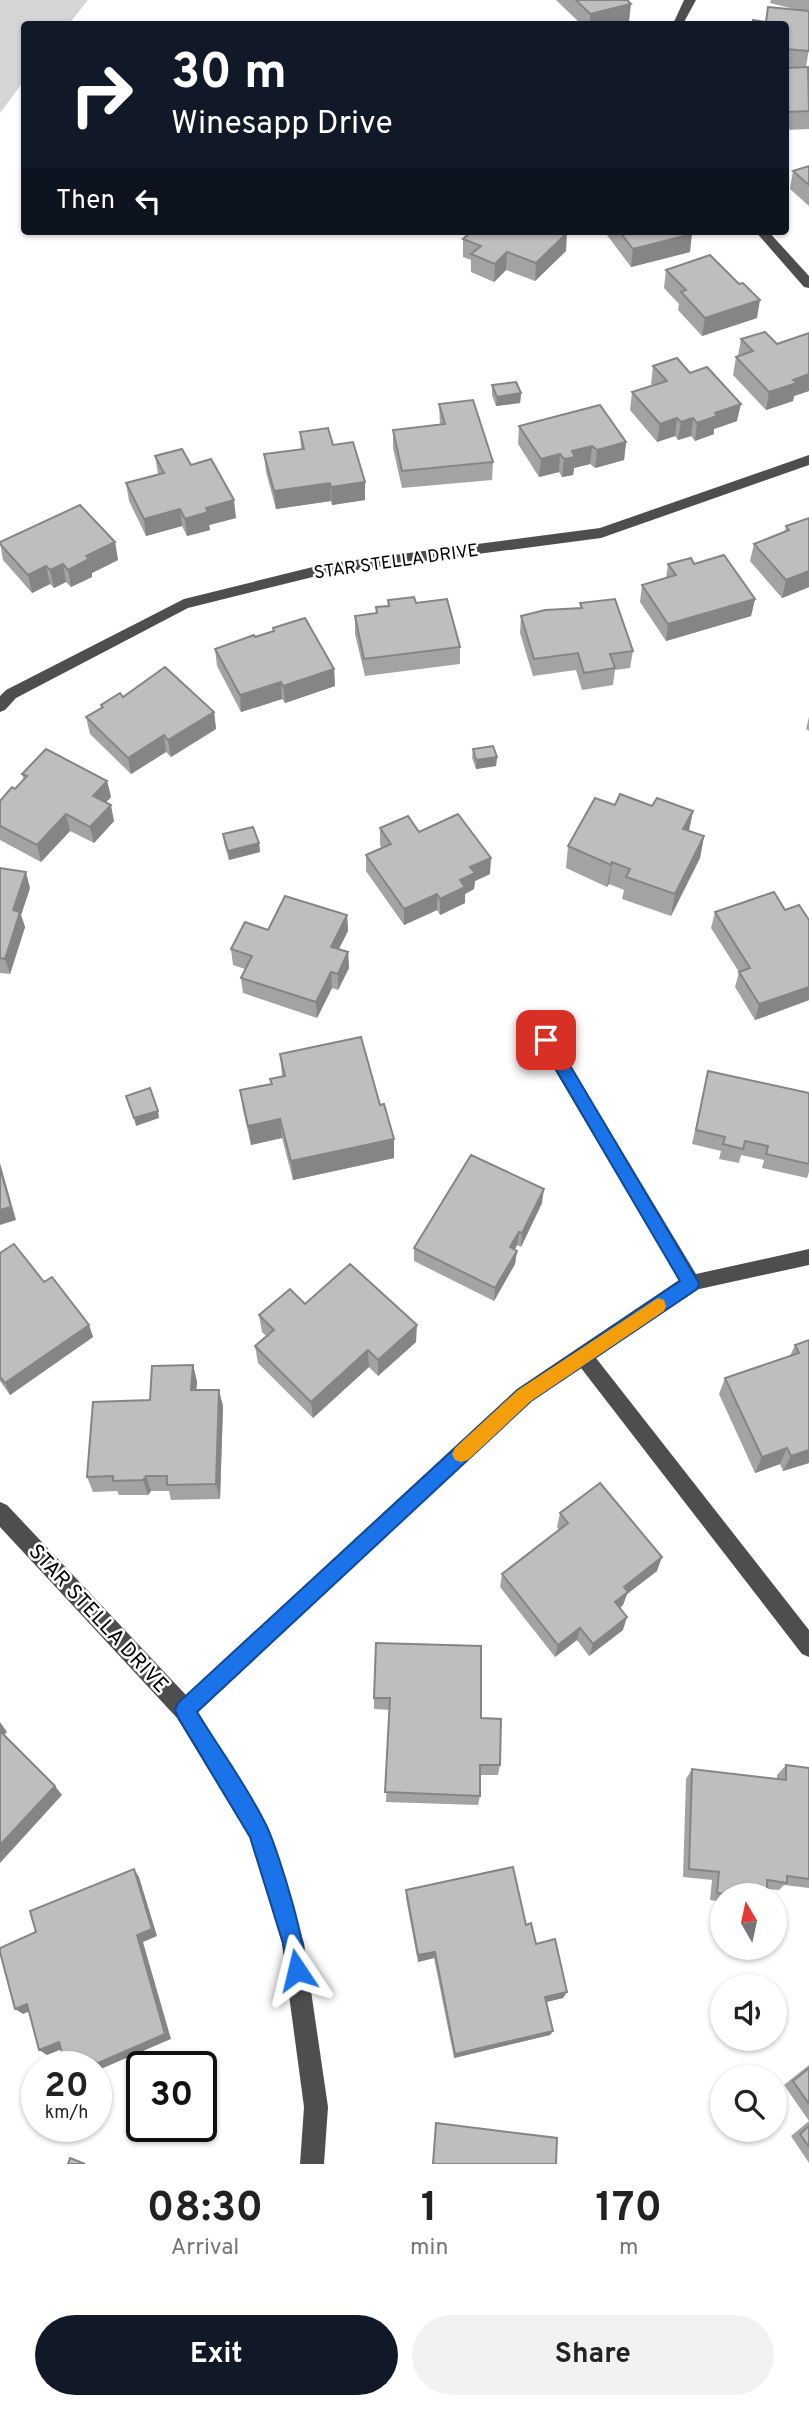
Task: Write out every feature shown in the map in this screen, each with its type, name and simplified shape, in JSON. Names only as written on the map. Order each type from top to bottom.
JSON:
[{"type":"street","points":[[680,21],[690,0]]},
{"type":"street","points":[[765,235],[807,280]]},
{"type":"street","name":"STAR STELLA DRIVE","points":[[0,706],[11,694],[184,604],[325,569],[601,533],[809,460]]},
{"type":"street","points":[[546,1040],[691,1283]]},
{"type":"street","points":[[185,1710],[524,1395],[691,1283],[809,1257]]},
{"type":"street","points":[[583,1356],[809,1647]]},
{"type":"street","name":"STAR STELLA DRIVE","points":[[0,1512],[185,1710],[259,1833],[293,1943],[316,2107],[312,2164]]},
{"type":"shaded area","points":[[0,0],[88,0],[71,21],[21,21],[21,85],[0,113]]},
{"type":"building","points":[[576,0],[627,0],[631,4],[590,14]]},
{"type":"building","points":[[768,7],[809,11],[809,51],[789,49],[789,21],[766,21]]},
{"type":"building","points":[[808,67],[809,111],[789,112],[789,68]]},
{"type":"building","points":[[809,166],[809,185],[793,171]]},
{"type":"building","points":[[468,235],[565,235],[536,263],[507,252],[495,264],[471,254],[481,246],[463,239]]},
{"type":"building","points":[[622,235],[688,235],[633,249]]},
{"type":"building","points":[[710,255],[739,284],[743,283],[760,300],[705,318],[681,292],[686,290],[666,270]]},
{"type":"building","points":[[765,332],[777,344],[809,333],[809,374],[793,380],[797,383],[769,392],[736,357],[753,351],[741,339]]},
{"type":"building","points":[[677,358],[690,373],[707,367],[741,404],[697,423],[693,418],[681,422],[677,418],[660,424],[632,392],[667,381],[653,366]]},
{"type":"building","points":[[516,382],[521,393],[497,397],[492,385]]},
{"type":"building","points":[[473,400],[493,462],[402,471],[393,430],[445,424],[439,404]]},
{"type":"building","points":[[600,405],[626,442],[597,450],[592,446],[572,451],[575,457],[564,459],[560,454],[541,459],[519,426]]},
{"type":"building","points":[[328,428],[333,445],[353,442],[365,482],[331,487],[330,483],[274,491],[264,454],[304,449],[300,432]]},
{"type":"building","points":[[182,449],[191,465],[211,459],[234,500],[206,508],[208,512],[185,519],[180,509],[144,519],[126,483],[164,473],[155,456]]},
{"type":"building","points":[[80,505],[115,542],[86,556],[89,559],[68,570],[63,564],[50,570],[46,566],[28,575],[0,544],[0,542]]},
{"type":"building","points":[[809,518],[809,571],[786,580],[754,544],[789,530],[786,526]]},
{"type":"building","points":[[724,555],[755,599],[668,624],[642,585],[676,575],[668,564],[691,558],[694,564]]},
{"type":"building","points":[[414,597],[416,603],[447,599],[460,647],[364,659],[355,616],[377,613],[376,607],[389,606],[388,600]]},
{"type":"building","points":[[615,599],[633,651],[610,654],[615,668],[584,673],[578,653],[534,659],[521,616],[545,610],[582,608],[580,603]]},
{"type":"building","points":[[305,618],[334,669],[283,686],[281,682],[240,695],[215,649],[274,631],[273,628]]},
{"type":"building","points":[[165,667],[214,712],[168,740],[164,735],[128,758],[86,717],[120,693],[123,697]]},
{"type":"building","points":[[493,746],[497,757],[476,760],[473,749]]},
{"type":"building","points":[[46,749],[107,781],[93,796],[111,805],[90,827],[66,814],[37,845],[0,826],[0,801],[12,787],[15,789],[27,776],[22,774]]},
{"type":"building","points":[[620,794],[652,806],[657,798],[693,811],[683,829],[704,836],[675,894],[626,877],[630,869],[612,862],[611,865],[568,846],[595,798],[615,805]]},
{"type":"building","points":[[458,814],[491,858],[470,867],[475,873],[460,880],[465,887],[440,899],[437,894],[404,909],[366,855],[391,844],[380,828],[408,816],[419,832]]},
{"type":"building","points":[[253,827],[259,843],[228,851],[223,834]]},
{"type":"building","points":[[0,868],[26,872],[13,910],[20,912],[5,959],[0,958]]},
{"type":"building","points":[[774,892],[785,910],[799,905],[809,920],[809,987],[759,1004],[739,972],[750,968],[715,912]]},
{"type":"building","points":[[285,896],[347,915],[331,947],[348,952],[338,974],[331,972],[316,1002],[241,978],[252,956],[231,949],[245,922],[268,930]]},
{"type":"building","points":[[361,1037],[380,1105],[384,1104],[394,1139],[291,1161],[280,1119],[248,1126],[240,1090],[272,1084],[270,1079],[285,1076],[280,1054]]},
{"type":"building","points":[[708,1071],[809,1093],[809,1164],[766,1154],[768,1146],[745,1141],[743,1149],[723,1144],[725,1137],[696,1130]]},
{"type":"building","points":[[150,1088],[158,1111],[134,1118],[126,1096]]},
{"type":"building","points":[[471,1155],[544,1189],[522,1233],[519,1232],[510,1247],[517,1251],[495,1288],[414,1248]]},
{"type":"building","points":[[0,1168],[11,1207],[0,1210]]},
{"type":"building","points":[[14,1244],[44,1282],[52,1277],[89,1325],[5,1383],[0,1377],[0,1253]]},
{"type":"building","points":[[350,1264],[417,1325],[378,1360],[368,1350],[311,1402],[255,1346],[274,1330],[259,1315],[290,1289],[305,1304]]},
{"type":"building","points":[[809,1340],[809,1450],[791,1456],[787,1448],[762,1457],[725,1378],[799,1353],[795,1345]]},
{"type":"building","points":[[193,1365],[191,1390],[219,1390],[216,1484],[167,1485],[167,1476],[113,1481],[113,1476],[87,1477],[93,1402],[150,1400],[152,1366]]},
{"type":"building","points":[[600,1483],[662,1557],[624,1587],[628,1592],[615,1602],[627,1617],[593,1644],[580,1628],[558,1645],[502,1574],[568,1523],[560,1513]]},
{"type":"building","points":[[376,1643],[481,1646],[481,1718],[501,1719],[500,1765],[480,1765],[480,1796],[385,1792],[390,1698],[374,1698]]},
{"type":"building","points":[[0,1731],[55,1786],[0,1845]]},
{"type":"building","points":[[786,1765],[809,1768],[809,1879],[787,1876],[787,1883],[767,1880],[767,1883],[718,1883],[719,1872],[689,1869],[692,1769],[786,1780]]},
{"type":"building","points":[[513,1867],[526,1925],[531,1923],[536,1944],[555,1939],[567,1992],[545,1997],[553,2031],[455,2054],[435,1952],[418,1955],[406,1890]]},
{"type":"building","points":[[134,1869],[152,1929],[137,1935],[165,2034],[112,2057],[112,2051],[62,2051],[59,2042],[39,2050],[27,2004],[15,2009],[0,1952],[0,1948],[36,1932],[30,1911]]},
{"type":"building","points":[[809,2068],[809,2104],[793,2081]]},
{"type":"building","points":[[436,2123],[557,2138],[556,2164],[433,2164]]},
{"type":"building","points":[[809,2126],[809,2147],[800,2134]]},
{"type":"building","points":[[70,2158],[85,2164],[68,2164]]},
{"type":"slow traffic","points":[[461,1454],[524,1395],[658,1306]]},
{"type":"route","points":[[297,1970],[293,1943],[259,1833],[185,1710],[524,1395],[691,1283],[546,1040]]}]
